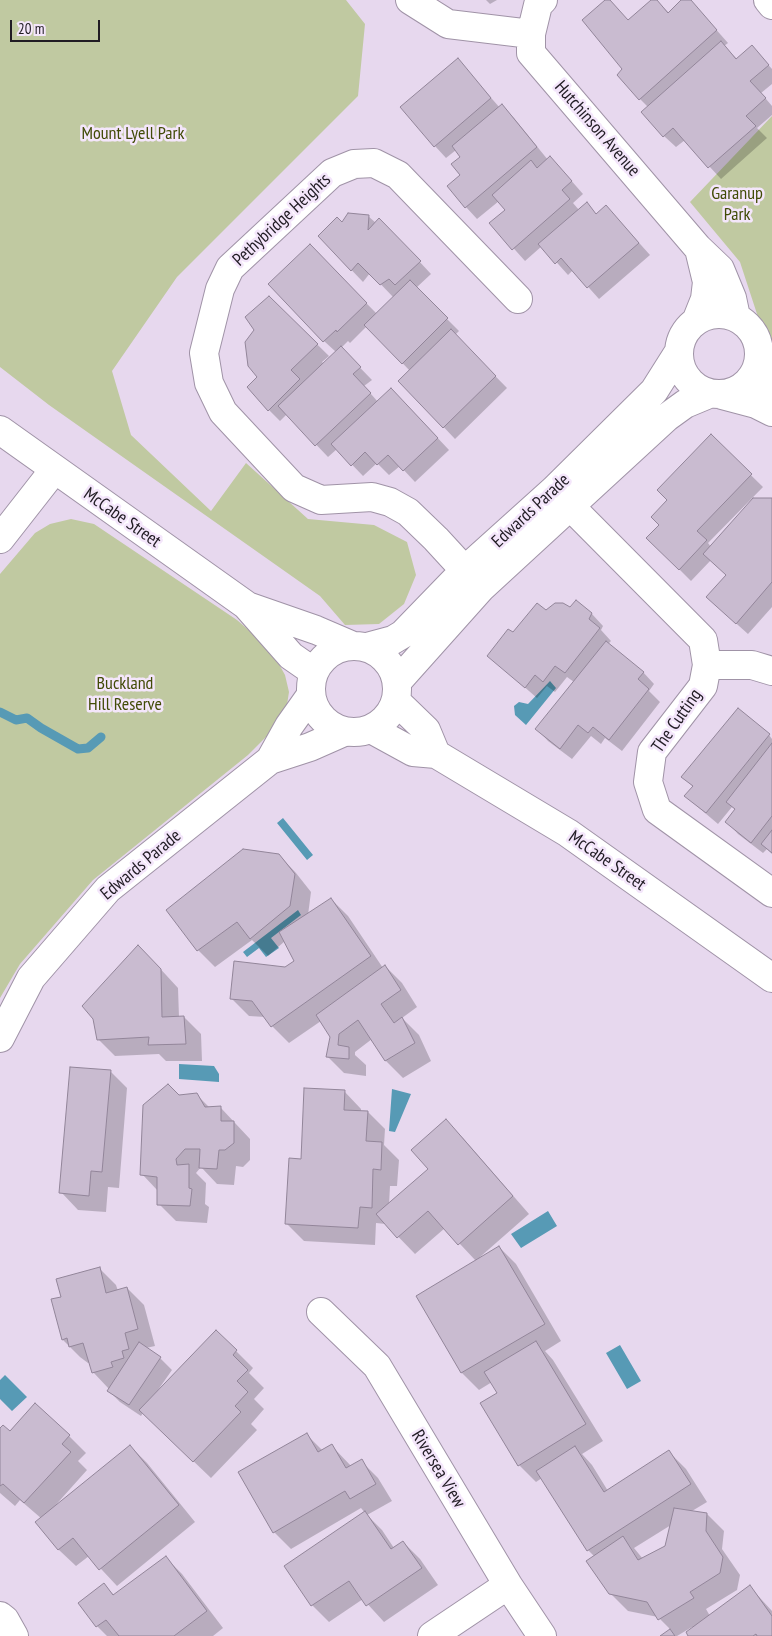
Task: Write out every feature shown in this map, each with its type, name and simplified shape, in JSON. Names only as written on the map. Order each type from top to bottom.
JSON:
[{"type":"street","points":[[410,0],[448,24],[531,34]]},
{"type":"street","name":"Hutchinson Avenue","points":[[543,0],[538,5],[531,34],[531,53],[698,248],[720,269],[732,298],[736,317]]},
{"type":"street","points":[[768,0],[772,5]]},
{"type":"street","name":"Pethybridge Heights","points":[[472,580],[436,539],[408,512],[390,502],[372,497],[321,500],[294,488],[222,412],[209,383],[204,353],[220,289],[230,268],[332,173],[354,164],[374,163],[398,175],[518,299]]},
{"type":"street","name":"Hutchinson Avenue","points":[[697,319],[705,298],[707,282],[698,248]]},
{"type":"street","points":[[716,394],[740,389],[751,379],[758,367],[759,353],[755,336],[746,324],[736,317],[723,314],[710,314],[697,319],[688,327],[681,339],[678,353],[681,370],[689,382],[696,388],[716,394],[756,404],[772,412]]},
{"type":"street","name":"Edwards Parade","points":[[562,499],[654,391],[678,353]]},
{"type":"street","points":[[758,367],[772,390]]},
{"type":"street","name":"Edwards Parade","points":[[359,646],[393,640],[403,634],[472,580],[562,499],[667,417],[685,404],[716,394]]},
{"type":"street","name":"McCabe Street","points":[[0,430],[246,605],[312,683],[315,708],[322,718],[332,727],[344,732]]},
{"type":"street","points":[[0,538],[54,470]]},
{"type":"street","name":"The Cutting","points":[[562,499],[703,640],[707,665],[703,686],[652,752],[648,782],[657,810],[772,893]]},
{"type":"street","name":"Edwards Parade","points":[[396,692],[472,580]]},
{"type":"street","name":"McCabe Street","points":[[246,605],[378,652],[394,670],[396,692],[426,730],[436,754]]},
{"type":"street","points":[[312,683],[320,662],[329,653],[340,648],[359,646]]},
{"type":"street","points":[[707,665],[752,664],[772,670]]},
{"type":"street","name":"Edwards Parade","points":[[270,760],[312,683]]},
{"type":"street","points":[[344,732],[353,733],[371,729],[382,723],[391,713],[396,692]]},
{"type":"street","name":"McCabe Street","points":[[371,729],[413,752],[436,754],[568,833],[772,978]]},
{"type":"street","name":"Edwards Parade","points":[[0,1038],[31,978],[108,889],[270,760],[310,747],[344,732]]},
{"type":"street","name":"Riversea View","points":[[321,1312],[377,1366],[508,1585],[542,1636]]},
{"type":"street","points":[[432,1636],[508,1585]]},
{"type":"street","points":[[0,1616],[5,1620],[14,1636]]},
{"type":"green space","name":"Mount Lyell Park","points":[[0,0],[346,0],[365,24],[358,96],[177,277],[112,371],[131,435],[211,511],[246,463],[308,519],[374,525],[407,542],[416,575],[404,604],[379,624],[345,625],[320,596],[49,405],[0,367]]},
{"type":"green space","name":"Garanup Park","points":[[772,116],[772,348],[758,317],[740,262],[690,202]]},
{"type":"green space","name":"Buckland Hill Reserve","points":[[71,519],[94,524],[237,620],[259,639],[275,657],[285,675],[289,692],[286,711],[278,725],[248,755],[93,880],[20,964],[0,998],[0,574],[35,533],[50,524]]},
{"type":"water","points":[[550,681],[556,688],[526,725],[515,715],[514,706],[519,702],[528,704]]},
{"type":"water","points":[[283,818],[313,855],[307,860],[277,823]]},
{"type":"water","points":[[298,910],[301,915],[271,938],[279,948],[266,957],[259,948],[247,957],[243,952]]},
{"type":"water","points":[[179,1064],[214,1066],[219,1074],[219,1082],[179,1079]]},
{"type":"water","points":[[392,1089],[411,1094],[395,1132],[389,1131]]},
{"type":"water","points":[[548,1211],[557,1226],[521,1248],[511,1234]]},
{"type":"water","points":[[620,1345],[641,1381],[627,1389],[606,1353]]},
{"type":"water","points":[[5,1375],[27,1397],[12,1411],[0,1399],[0,1380]]},
{"type":"building","points":[[605,0],[610,0],[628,20],[651,0],[657,0],[668,13],[681,0],[691,0],[717,30],[639,100],[617,75],[622,69],[582,20]]},
{"type":"building","points":[[721,41],[736,59],[752,45],[769,65],[750,81],[766,98],[746,116],[756,126],[708,168],[673,128],[663,137],[641,112]]},
{"type":"building","points":[[458,58],[491,98],[434,147],[400,107]]},
{"type":"building","points":[[502,104],[537,147],[465,208],[447,186],[460,175],[451,164],[460,157],[452,146]]},
{"type":"building","points":[[550,156],[572,181],[562,190],[570,199],[512,250],[489,223],[505,210],[492,195],[531,160],[537,168]]},
{"type":"building","points":[[587,202],[596,214],[606,205],[639,243],[587,288],[561,258],[555,264],[538,244]]},
{"type":"building","points":[[348,213],[369,215],[368,230],[379,218],[421,261],[395,285],[389,279],[380,285],[358,263],[351,271],[318,236],[337,217],[342,222]]},
{"type":"building","points":[[310,244],[367,303],[337,332],[336,330],[323,342],[268,284]]},
{"type":"building","points":[[410,280],[448,318],[402,364],[364,325]]},
{"type":"building","points":[[269,296],[318,344],[291,370],[300,379],[268,411],[247,387],[257,377],[248,366],[245,342],[254,330],[245,317]]},
{"type":"building","points":[[451,329],[496,376],[443,428],[398,381]]},
{"type":"building","points":[[341,346],[361,367],[353,374],[371,393],[315,446],[278,406]]},
{"type":"building","points":[[391,388],[438,438],[403,471],[388,455],[377,465],[365,452],[351,466],[331,444]]},
{"type":"building","points":[[711,434],[752,474],[697,531],[707,540],[679,570],[646,538],[659,525],[651,517],[667,500],[657,490]]},
{"type":"building","points":[[753,498],[772,498],[772,582],[736,624],[706,597],[726,575],[703,554]]},
{"type":"building","points":[[576,600],[592,613],[589,619],[600,628],[565,673],[555,666],[543,682],[535,675],[525,688],[487,656],[508,629],[513,632],[537,603],[546,610],[555,603],[563,603],[570,607]]},
{"type":"building","points":[[606,641],[644,672],[638,679],[649,689],[609,740],[593,727],[588,733],[578,725],[560,749],[535,729]]},
{"type":"building","points":[[738,708],[770,734],[706,813],[684,796],[693,786],[681,777]]},
{"type":"building","points":[[772,743],[772,816],[751,843],[725,822],[735,809],[726,802]]},
{"type":"building","points":[[772,830],[772,853],[761,844]]},
{"type":"building","points":[[243,849],[279,854],[295,874],[290,906],[250,939],[237,922],[197,951],[166,910]]},
{"type":"building","points":[[331,898],[371,956],[271,1027],[252,1001],[230,999],[234,961],[285,967],[294,961],[279,932]]},
{"type":"building","points":[[138,945],[161,969],[162,1017],[184,1016],[186,1044],[148,1045],[149,1037],[97,1040],[93,1019],[82,1006]]},
{"type":"building","points":[[385,965],[401,990],[381,1004],[394,1023],[402,1017],[415,1043],[385,1061],[358,1020],[339,1034],[338,1045],[349,1047],[349,1059],[326,1057],[330,1037],[316,1015]]},
{"type":"building","points":[[70,1067],[111,1070],[102,1172],[91,1171],[89,1196],[59,1193]]},
{"type":"building","points":[[168,1084],[179,1095],[197,1093],[205,1107],[221,1106],[221,1121],[234,1121],[234,1143],[225,1150],[219,1150],[217,1169],[199,1168],[200,1149],[185,1149],[176,1159],[177,1165],[189,1164],[189,1188],[192,1189],[190,1206],[157,1205],[157,1177],[140,1175],[143,1105]]},
{"type":"building","points":[[304,1088],[345,1090],[344,1110],[368,1111],[366,1141],[382,1142],[381,1170],[373,1169],[372,1208],[360,1207],[358,1228],[285,1224],[289,1158],[301,1159]]},
{"type":"building","points":[[446,1119],[513,1196],[458,1245],[428,1211],[397,1238],[376,1214],[428,1169],[411,1150]]},
{"type":"building","points":[[499,1246],[545,1324],[461,1373],[416,1296]]},
{"type":"building","points":[[100,1267],[106,1293],[127,1287],[138,1329],[125,1333],[129,1349],[122,1351],[124,1358],[111,1362],[113,1367],[92,1373],[83,1343],[69,1347],[67,1338],[62,1340],[51,1299],[61,1297],[56,1279]]},
{"type":"building","points":[[216,1330],[237,1350],[233,1355],[248,1370],[237,1381],[248,1392],[235,1406],[241,1412],[193,1462],[139,1410]]},
{"type":"building","points":[[536,1341],[586,1424],[518,1466],[480,1403],[497,1393],[484,1372]]},
{"type":"building","points":[[139,1342],[161,1357],[129,1405],[107,1391]]},
{"type":"building","points":[[35,1403],[70,1435],[62,1444],[71,1452],[24,1503],[3,1484],[0,1486],[0,1428],[3,1425],[10,1431]]},
{"type":"building","points":[[307,1433],[318,1452],[332,1444],[346,1468],[362,1459],[376,1484],[350,1499],[345,1491],[273,1533],[238,1472]]},
{"type":"building","points":[[130,1445],[179,1505],[99,1570],[73,1538],[58,1550],[35,1522]]},
{"type":"building","points":[[575,1446],[604,1492],[669,1450],[691,1484],[587,1551],[536,1471]]},
{"type":"building","points":[[674,1508],[707,1513],[706,1531],[723,1557],[720,1573],[690,1592],[694,1598],[658,1620],[647,1602],[609,1594],[586,1561],[623,1536],[638,1560],[665,1546]]},
{"type":"building","points":[[365,1511],[391,1549],[403,1541],[422,1568],[366,1606],[349,1581],[311,1606],[284,1566]]},
{"type":"building","points":[[166,1556],[207,1611],[174,1636],[119,1636],[106,1620],[96,1627],[78,1603],[104,1583],[113,1595]]},
{"type":"building","points":[[750,1585],[772,1616],[772,1636],[757,1636],[756,1634],[753,1636],[688,1636],[686,1632]]},
{"type":"building","points":[[670,1629],[675,1636],[660,1636]]},
{"type":"waterway","points":[[0,712],[16,720],[27,718],[78,749],[88,748],[101,737]]}]
